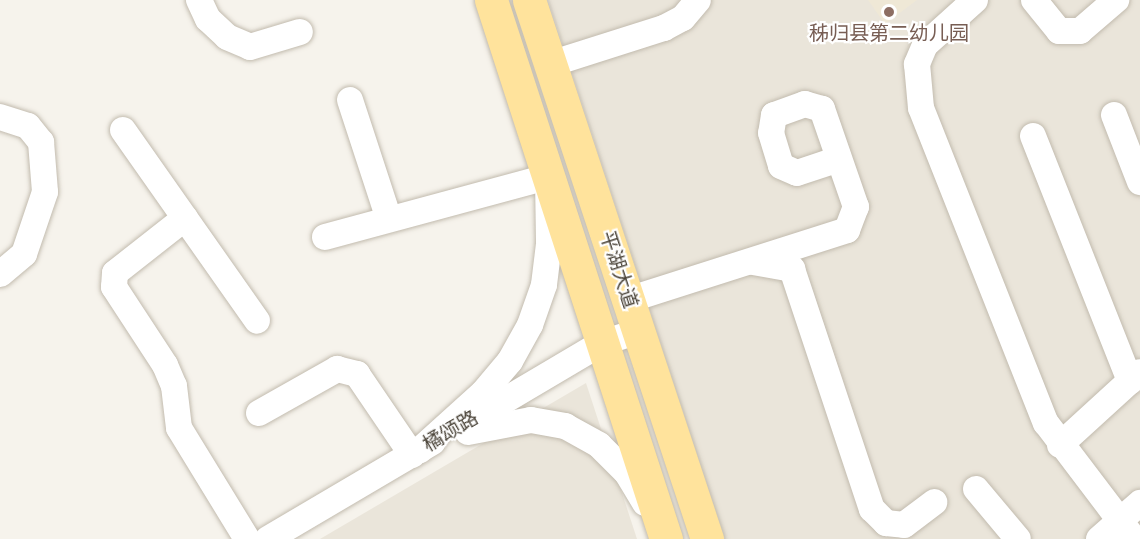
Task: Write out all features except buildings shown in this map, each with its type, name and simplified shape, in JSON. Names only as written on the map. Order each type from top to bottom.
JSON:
[{"type":"main road","name":"平湖大道","points":[[491,0],[665,539]]},
{"type":"main road","name":"平湖大道","points":[[529,0],[635,298],[639,331],[707,539]]},
{"type":"street","points":[[199,0],[208,19],[227,37],[250,47],[300,32]]},
{"type":"street","points":[[543,0],[635,298],[721,539]]},
{"type":"street","points":[[563,60],[664,28],[683,18],[698,0]]},
{"type":"street","points":[[975,0],[925,45],[917,64],[916,86],[1033,398],[1060,445],[1127,530]]},
{"type":"street","points":[[1034,0],[1059,31],[1080,31],[1116,0]]},
{"type":"street","points":[[350,100],[389,219]]},
{"type":"street","points":[[1114,115],[1140,182]]},
{"type":"street","points":[[0,117],[28,126],[41,142],[45,192],[24,254],[0,274]]},
{"type":"street","points":[[123,130],[256,321]]},
{"type":"street","points":[[1033,136],[1135,377],[1060,445]]},
{"type":"street","points":[[635,298],[847,230],[856,207],[839,159]]},
{"type":"street","points":[[325,237],[548,177],[545,275],[530,325],[510,361],[483,393],[416,453]]},
{"type":"street","points":[[185,218],[115,273],[114,287],[165,365],[174,386],[179,428],[247,539]]},
{"type":"street","points":[[749,262],[792,269],[872,509],[886,523],[904,525],[934,502]]},
{"type":"street","name":"橘颂路","points":[[268,539],[602,343],[639,331]]},
{"type":"street","points":[[259,413],[336,369],[357,374],[416,453]]},
{"type":"street","points":[[416,453],[494,424],[531,420],[566,426],[599,445],[627,473],[665,539]]},
{"type":"street","points":[[976,489],[1018,539]]},
{"type":"street","points":[[1099,539],[1127,530],[1140,503]]},
{"type":"shaded area","points":[[548,0],[1140,0],[1140,539],[725,539]]},
{"type":"shaded area","name":"秭归县第二幼儿园","points":[[868,0],[917,0],[885,24]]},
{"type":"shaded area","points":[[586,383],[637,539],[320,539]]},
{"type":"place","name":"秭归县第二幼儿园","points":[[889,12]]}]
